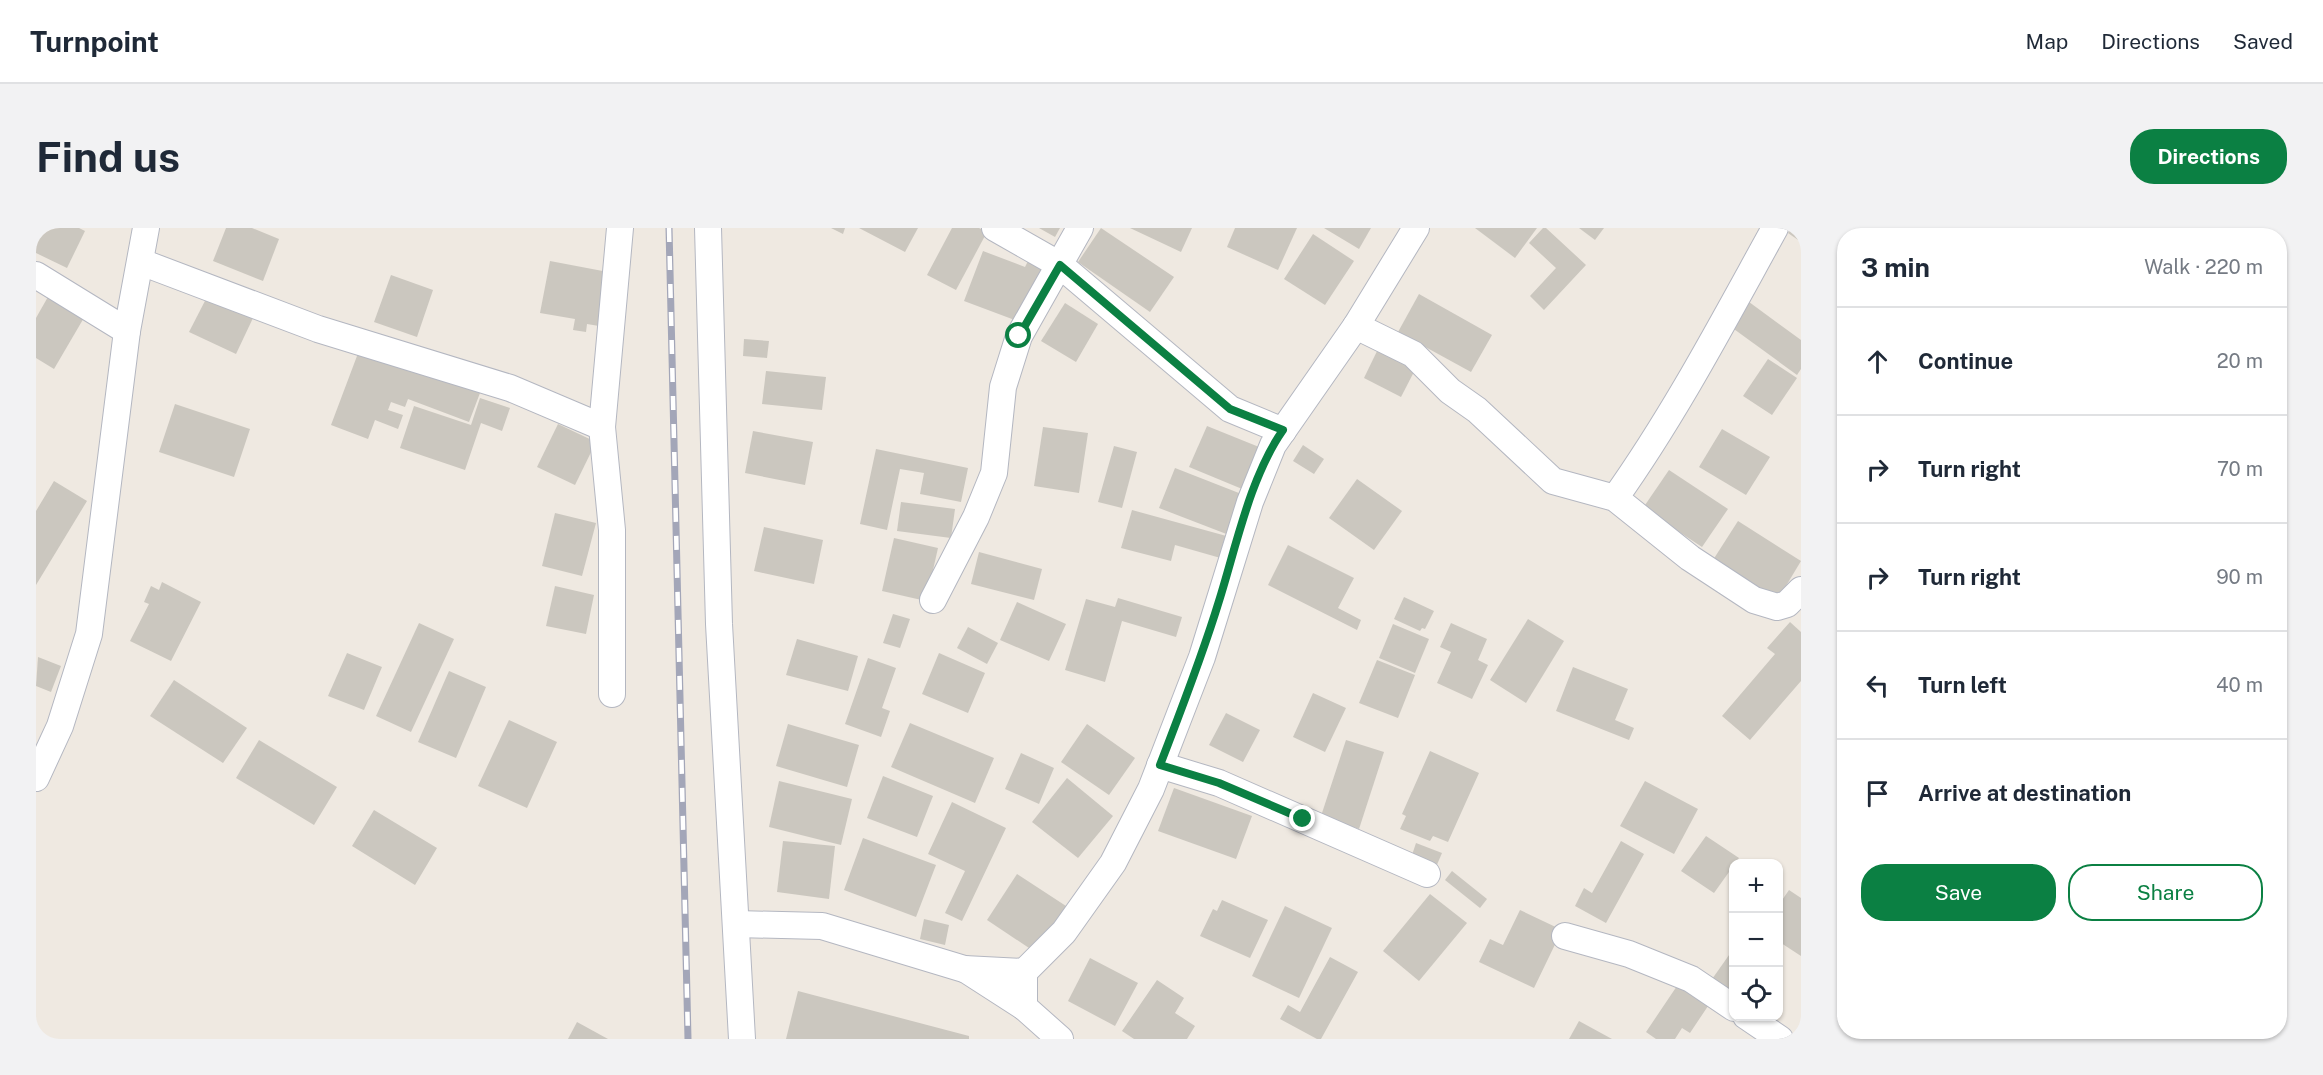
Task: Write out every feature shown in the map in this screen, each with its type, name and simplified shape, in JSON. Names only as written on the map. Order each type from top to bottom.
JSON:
[{"type":"street","points":[[36,778],[60,726],[89,634],[127,331],[146,228]]},
{"type":"street","points":[[612,694],[612,530],[602,427],[620,228]]},
{"type":"street","points":[[708,228],[719,624],[742,1039]]},
{"type":"street","points":[[995,228],[1060,265],[1230,409],[1283,430]]},
{"type":"street","points":[[933,600],[976,517],[994,472],[1003,387],[1019,336],[1080,228]]},
{"type":"street","points":[[1024,1007],[1024,972],[1064,932],[1113,863],[1151,789],[1202,657],[1250,502],[1273,445],[1356,326],[1416,228]]},
{"type":"street","points":[[1615,498],[1647,453],[1696,372],[1775,228]]},
{"type":"street","points":[[141,262],[318,329],[510,388],[602,427]]},
{"type":"street","points":[[36,275],[127,331]]},
{"type":"street","points":[[1356,326],[1413,354],[1450,391],[1477,410],[1553,481],[1615,498],[1690,558],[1754,600],[1777,607],[1786,604],[1801,590]]},
{"type":"street","points":[[1160,765],[1229,788],[1427,874]]},
{"type":"street","points":[[736,924],[822,926],[964,969],[1024,972]]},
{"type":"street","points":[[1565,936],[1629,954],[1691,979],[1729,1005]]},
{"type":"street","points":[[964,969],[1024,1007],[1060,1039]]},
{"type":"street","points":[[1752,1021],[1780,1039]]},
{"type":"building","points":[[36,228],[79,228],[85,231],[67,268],[36,253]]},
{"type":"building","points":[[226,228],[252,228],[279,239],[263,281],[213,261]]},
{"type":"building","points":[[831,228],[845,228],[843,234]]},
{"type":"building","points":[[859,228],[918,228],[905,252]]},
{"type":"building","points":[[952,228],[979,228],[987,232],[956,290],[927,275]]},
{"type":"building","points":[[1039,228],[1060,228],[1055,237]]},
{"type":"building","points":[[1101,228],[1174,277],[1150,312],[1078,262]]},
{"type":"building","points":[[1130,228],[1192,228],[1181,252]]},
{"type":"building","points":[[1235,228],[1297,228],[1278,270],[1227,247]]},
{"type":"building","points":[[1324,228],[1371,228],[1359,249]]},
{"type":"building","points":[[1475,228],[1537,228],[1515,258]]},
{"type":"building","points":[[1543,228],[1546,228],[1586,265],[1544,310],[1530,296],[1556,268],[1529,243]]},
{"type":"building","points":[[1579,228],[1604,228],[1595,240]]},
{"type":"building","points":[[1791,228],[1801,228],[1801,242],[1788,233]]},
{"type":"building","points":[[1313,234],[1354,261],[1325,305],[1284,279]]},
{"type":"building","points":[[983,251],[1025,267],[1029,259],[1045,265],[1023,323],[964,301]]},
{"type":"building","points":[[550,261],[608,272],[599,326],[587,324],[586,332],[573,330],[575,319],[540,313]]},
{"type":"building","points":[[391,275],[433,290],[417,337],[374,322]]},
{"type":"building","points":[[1419,294],[1492,335],[1471,372],[1398,332]]},
{"type":"building","points":[[49,295],[85,316],[54,369],[36,358],[36,318]]},
{"type":"building","points":[[207,297],[253,318],[236,354],[189,332]]},
{"type":"building","points":[[1745,299],[1801,340],[1801,369],[1797,375],[1727,324]]},
{"type":"building","points":[[1065,303],[1098,324],[1076,362],[1041,341]]},
{"type":"building","points":[[744,339],[769,341],[767,358],[743,356]]},
{"type":"building","points":[[1379,347],[1417,366],[1401,397],[1364,378]]},
{"type":"building","points":[[360,348],[480,393],[469,422],[408,399],[405,407],[391,402],[388,410],[403,415],[398,429],[375,420],[368,439],[331,425]]},
{"type":"building","points":[[1768,359],[1797,378],[1772,415],[1743,396]]},
{"type":"building","points":[[766,371],[826,377],[822,410],[762,404]]},
{"type":"building","points":[[480,398],[510,408],[502,431],[481,423],[465,470],[400,448],[414,406],[471,425]]},
{"type":"building","points":[[175,404],[250,429],[234,477],[159,452]]},
{"type":"building","points":[[558,424],[596,442],[575,485],[537,467]]},
{"type":"building","points":[[1207,426],[1264,449],[1247,491],[1189,467]]},
{"type":"building","points":[[1043,427],[1088,433],[1079,493],[1034,486]]},
{"type":"building","points":[[1722,429],[1770,457],[1746,495],[1699,467]]},
{"type":"building","points":[[753,431],[813,442],[805,485],[745,473]]},
{"type":"building","points":[[1303,445],[1324,459],[1314,474],[1293,461]]},
{"type":"building","points":[[1114,446],[1137,452],[1122,508],[1098,502]]},
{"type":"building","points":[[876,449],[968,468],[961,502],[920,494],[924,473],[900,469],[887,530],[860,524]]},
{"type":"building","points":[[1175,468],[1244,495],[1229,535],[1159,508]]},
{"type":"building","points":[[1669,470],[1728,509],[1702,547],[1643,508]]},
{"type":"building","points":[[1357,479],[1402,511],[1374,550],[1329,518]]},
{"type":"building","points":[[54,481],[87,501],[36,585],[36,511]]},
{"type":"building","points":[[901,502],[955,509],[951,538],[897,531]]},
{"type":"building","points":[[1132,510],[1230,537],[1224,559],[1175,545],[1171,561],[1121,548]]},
{"type":"building","points":[[555,513],[596,523],[582,576],[542,566]]},
{"type":"building","points":[[1738,521],[1801,561],[1777,601],[1713,560]]},
{"type":"building","points":[[764,527],[823,540],[814,584],[754,571]]},
{"type":"building","points":[[894,538],[938,548],[926,601],[882,591]]},
{"type":"building","points":[[1288,545],[1354,578],[1338,608],[1361,620],[1357,630],[1268,585]]},
{"type":"building","points":[[979,552],[1042,569],[1034,600],[971,584]]},
{"type":"building","points":[[162,582],[201,602],[171,661],[130,641],[149,604],[144,602],[151,586],[159,590]]},
{"type":"building","points":[[555,586],[594,595],[586,634],[546,626]]},
{"type":"building","points":[[1404,597],[1434,611],[1425,629],[1422,628],[1420,631],[1394,619]]},
{"type":"building","points":[[1118,598],[1182,617],[1176,637],[1122,621],[1105,682],[1065,670],[1086,599],[1115,607]]},
{"type":"building","points":[[1017,602],[1066,624],[1049,661],[1000,640]]},
{"type":"building","points":[[893,614],[910,619],[900,648],[883,643]]},
{"type":"building","points":[[1528,619],[1564,641],[1526,703],[1490,680]]},
{"type":"building","points":[[1790,622],[1801,632],[1801,681],[1750,740],[1722,716],[1775,654],[1767,648]]},
{"type":"building","points":[[419,623],[454,639],[411,732],[376,716]]},
{"type":"building","points":[[1451,623],[1487,639],[1478,660],[1488,665],[1472,699],[1437,683],[1451,652],[1440,647]]},
{"type":"building","points":[[1393,624],[1429,639],[1415,673],[1379,658]]},
{"type":"building","points":[[968,627],[998,643],[987,664],[957,648]]},
{"type":"building","points":[[797,639],[858,656],[848,691],[786,675]]},
{"type":"building","points":[[347,653],[382,667],[364,710],[328,696]]},
{"type":"building","points":[[939,653],[985,673],[968,713],[922,694]]},
{"type":"building","points":[[38,657],[61,666],[51,692],[36,686]]},
{"type":"building","points":[[868,658],[896,668],[882,708],[890,711],[881,737],[845,724]]},
{"type":"building","points":[[1377,660],[1415,675],[1398,718],[1359,703]]},
{"type":"building","points":[[1573,667],[1628,689],[1615,720],[1634,728],[1629,740],[1556,711]]},
{"type":"building","points":[[449,671],[486,687],[456,758],[418,742]]},
{"type":"building","points":[[174,680],[247,728],[223,763],[150,716]]},
{"type":"building","points":[[1313,693],[1346,708],[1325,752],[1293,737]]},
{"type":"building","points":[[1226,713],[1260,730],[1243,762],[1209,745]]},
{"type":"building","points":[[509,720],[557,742],[527,808],[478,786]]},
{"type":"building","points":[[910,723],[994,758],[975,803],[891,767]]},
{"type":"building","points":[[788,724],[859,745],[847,787],[776,766]]},
{"type":"building","points":[[1087,724],[1135,758],[1109,795],[1061,762]]},
{"type":"building","points":[[259,740],[337,787],[314,825],[236,778]]},
{"type":"building","points":[[1346,740],[1384,752],[1359,829],[1321,816]]},
{"type":"building","points":[[1430,751],[1479,773],[1448,842],[1433,836],[1430,841],[1400,829],[1406,816],[1402,814]]},
{"type":"building","points":[[1021,753],[1054,768],[1039,804],[1005,789]]},
{"type":"building","points":[[883,776],[933,796],[917,837],[867,818]]},
{"type":"building","points":[[1067,778],[1113,816],[1078,858],[1032,822]]},
{"type":"building","points":[[779,781],[852,799],[841,845],[769,827]]},
{"type":"building","points":[[1645,781],[1698,809],[1674,854],[1620,826]]},
{"type":"building","points":[[1174,788],[1252,816],[1236,859],[1158,831]]},
{"type":"building","points":[[952,802],[1006,828],[962,921],[945,913],[965,871],[928,854]]},
{"type":"building","points":[[374,810],[437,848],[415,885],[352,846]]},
{"type":"building","points":[[1706,836],[1739,858],[1729,859],[1729,872],[1714,893],[1681,871]]},
{"type":"building","points":[[863,838],[936,865],[916,917],[844,890]]},
{"type":"building","points":[[783,841],[835,846],[829,899],[777,892]]},
{"type":"building","points":[[1621,841],[1644,854],[1606,923],[1575,906],[1584,888],[1592,893]]},
{"type":"building","points":[[1416,843],[1442,853],[1436,867],[1411,858]]},
{"type":"building","points":[[1452,871],[1487,899],[1480,908],[1445,880]]},
{"type":"building","points":[[1017,874],[1066,906],[1035,952],[987,920]]},
{"type":"building","points":[[1789,890],[1801,898],[1801,956],[1783,944],[1783,899]]},
{"type":"building","points":[[1430,894],[1467,923],[1419,981],[1383,951]]},
{"type":"building","points":[[1222,900],[1268,920],[1250,958],[1200,936],[1213,909],[1217,911]]},
{"type":"building","points":[[1285,906],[1332,928],[1299,998],[1252,976]]},
{"type":"building","points":[[1520,910],[1562,930],[1534,988],[1479,962],[1490,939],[1503,945]]},
{"type":"building","points":[[924,919],[949,925],[945,945],[920,939]]},
{"type":"building","points":[[1729,955],[1729,995],[1710,982]]},
{"type":"building","points":[[1330,957],[1358,972],[1321,1039],[1317,1039],[1280,1019],[1288,1005],[1300,1012]]},
{"type":"building","points":[[1090,958],[1138,983],[1115,1026],[1068,1001]]},
{"type":"building","points":[[1157,980],[1184,998],[1175,1013],[1195,1026],[1187,1039],[1134,1039],[1122,1031]]},
{"type":"building","points":[[1681,980],[1712,1000],[1690,1033],[1682,1028],[1675,1039],[1656,1039],[1646,1032]]},
{"type":"building","points":[[798,991],[969,1036],[969,1039],[786,1039]]},
{"type":"building","points":[[1579,1021],[1612,1039],[1569,1039]]},
{"type":"building","points":[[577,1022],[608,1039],[568,1039]]},
{"type":"railway","points":[[669,228],[688,1039]]},
{"type":"route","points":[[1019,336],[1060,265],[1230,409],[1283,430],[1273,445],[1250,502],[1202,657],[1160,765],[1219,783],[1303,819]]}]
